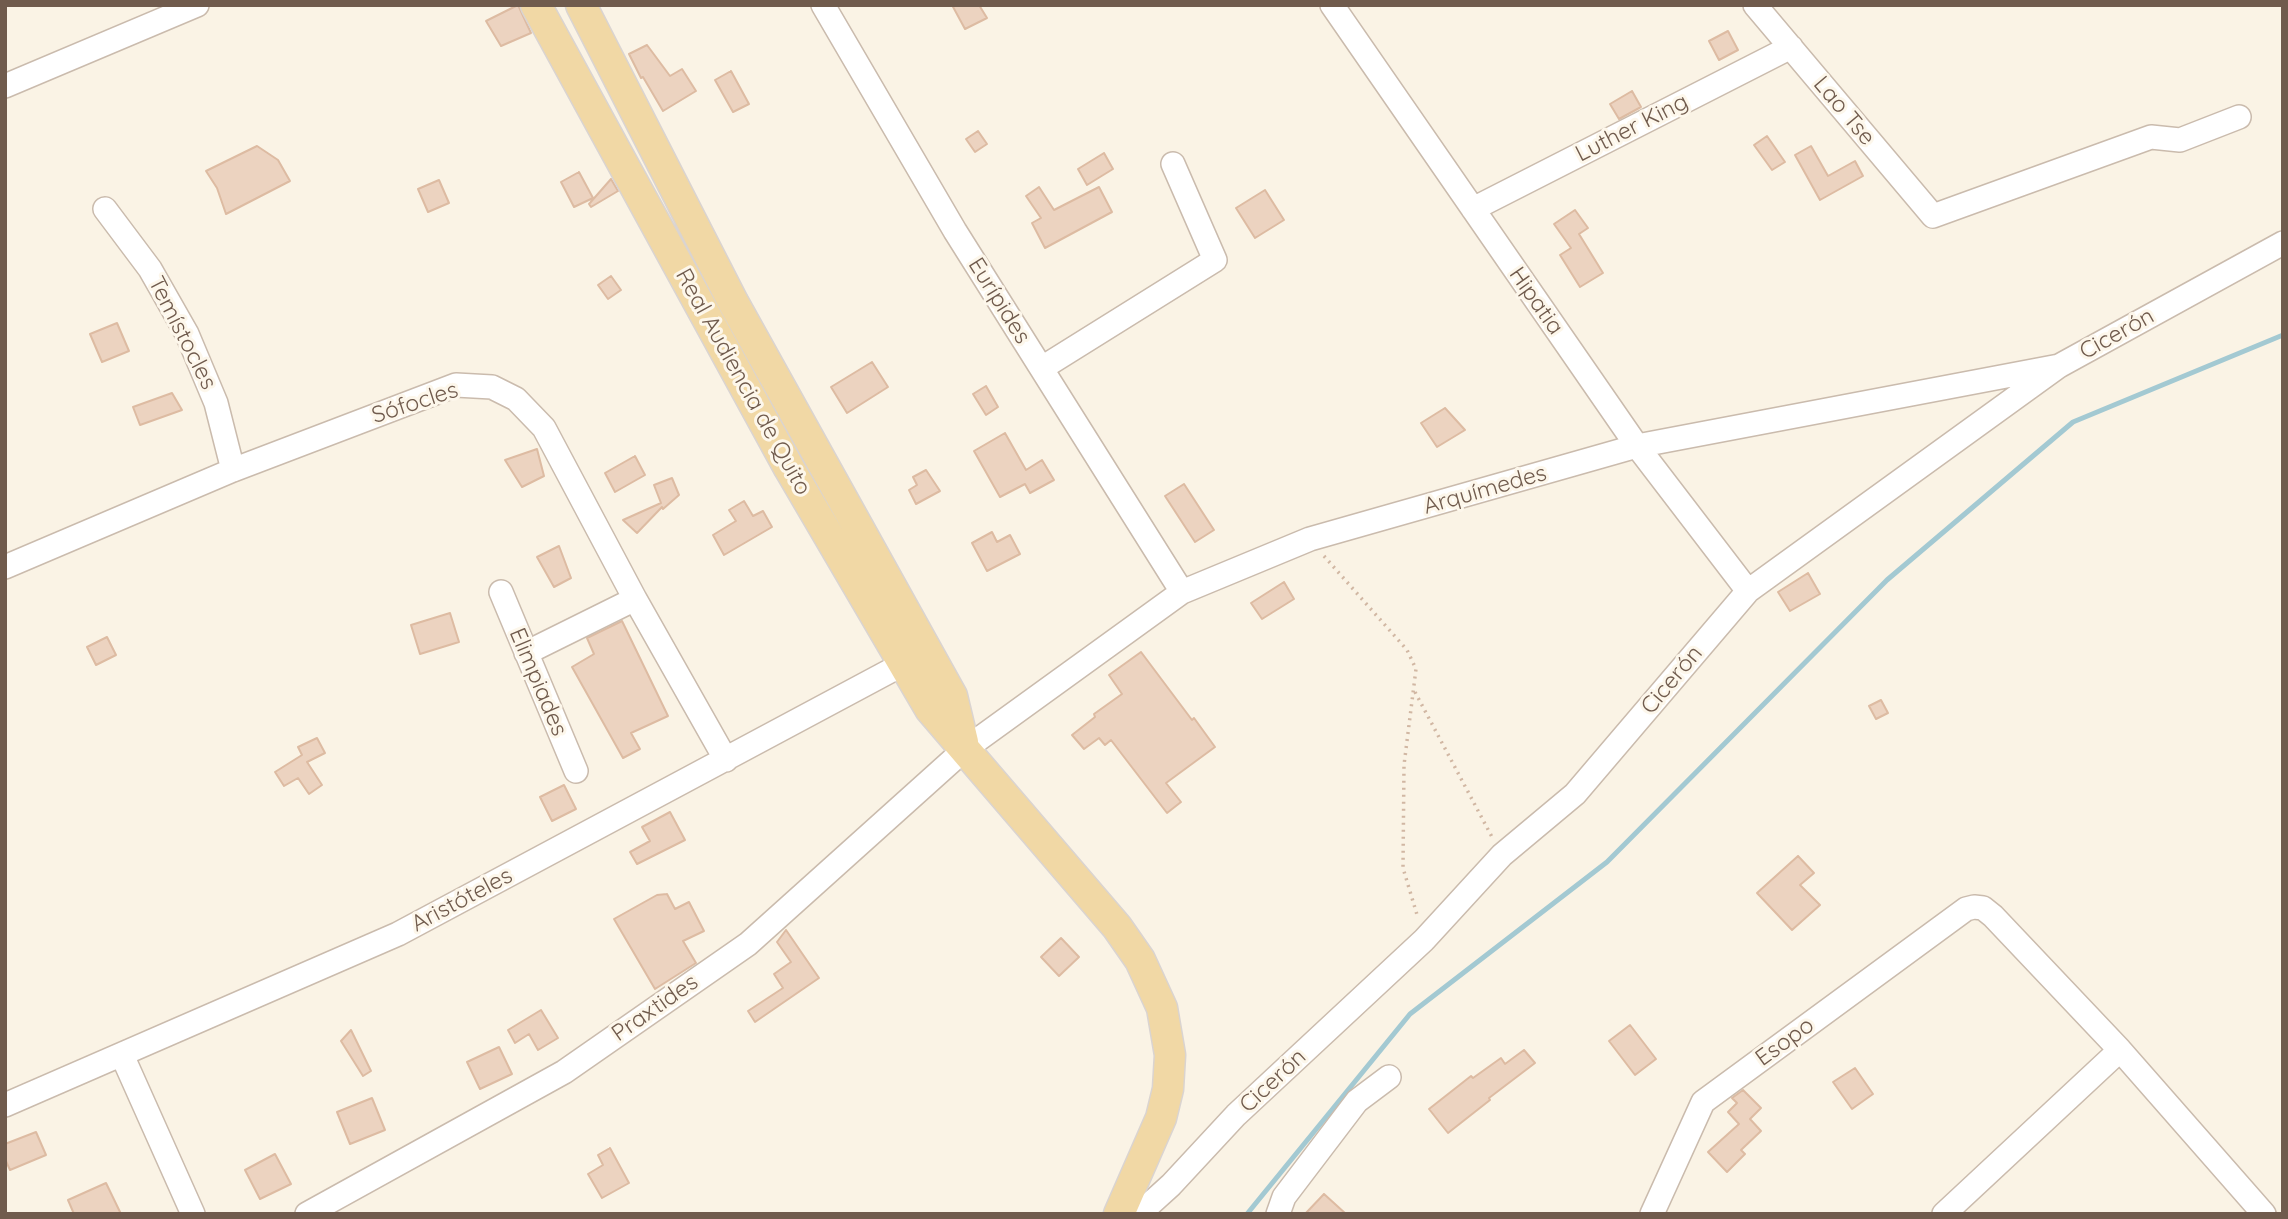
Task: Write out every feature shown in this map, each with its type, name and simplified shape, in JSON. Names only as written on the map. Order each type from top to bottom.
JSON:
[{"type":"main road","name":"Real Audiencia de Quito","points":[[536,5],[789,467],[930,709],[1116,927],[1140,960],[1162,1008],[1170,1055],[1168,1089],[1161,1118],[1119,1214]]},
{"type":"main road","name":"Real Audiencia de Quito","points":[[581,5],[733,302],[952,696],[965,749]]},
{"type":"street","points":[[5,86],[197,5]]},
{"type":"street","name":"Eurípides","points":[[823,5],[955,231],[1182,592]]},
{"type":"street","name":"Hipatia","points":[[1333,5],[1637,446],[1748,591]]},
{"type":"street","name":"Lao Tse","points":[[1755,5],[1933,216],[2151,137],[2180,140],[2239,117]]},
{"type":"street","name":"Luther King","points":[[1473,209],[1791,47]]},
{"type":"street","points":[[1042,368],[1215,260],[1173,164]]},
{"type":"street","name":"Temístocles","points":[[105,209],[150,269],[187,334],[216,403],[233,470]]},
{"type":"street","name":"Cicerón","points":[[1139,1214],[1171,1185],[1236,1115],[1424,940],[1502,855],[1575,794],[1748,591],[2059,366],[2283,243]]},
{"type":"street","name":"Arquímedes","points":[[965,749],[1182,592],[1310,539],[1637,446],[2059,366]]},
{"type":"street","name":"Sófocles","points":[[5,567],[233,470],[456,385],[492,387],[516,399],[544,428],[635,599],[726,760]]},
{"type":"street","name":"Elimpiades","points":[[501,592],[576,771]]},
{"type":"street","points":[[526,653],[635,599]]},
{"type":"street","name":"Aristóteles","points":[[5,1105],[398,934],[903,664]]},
{"type":"street","name":"Praxtides","points":[[307,1214],[564,1072],[748,944],[965,749]]},
{"type":"street","name":"Esopo","points":[[1652,1214],[1703,1102],[1966,909],[1974,906],[1983,908],[1993,916],[2120,1050]]},
{"type":"street","points":[[1944,1214],[2120,1050],[2264,1214]]},
{"type":"street","points":[[122,1055],[193,1214]]},
{"type":"street","points":[[1278,1214],[1284,1197],[1357,1101],[1389,1077]]},
{"type":"path","points":[[1310,539],[1407,650],[1416,669],[1404,765],[1403,868],[1424,940]]},
{"type":"path","points":[[1414,690],[1502,855]]},
{"type":"building","points":[[518,5],[531,33],[501,46],[486,21]]},
{"type":"building","points":[[952,5],[979,5],[987,18],[965,29]]},
{"type":"building","points":[[1728,31],[1738,50],[1719,60],[1709,41]]},
{"type":"building","points":[[647,45],[670,76],[682,69],[696,91],[663,111],[629,54]]},
{"type":"building","points":[[731,71],[749,104],[733,112],[715,80]]},
{"type":"building","points":[[1632,91],[1641,107],[1619,119],[1610,104]]},
{"type":"building","points":[[978,131],[987,144],[975,152],[966,139]]},
{"type":"building","points":[[1767,136],[1785,162],[1772,170],[1754,145]]},
{"type":"building","points":[[257,146],[278,160],[290,181],[226,214],[217,188],[206,171]]},
{"type":"building","points":[[1811,146],[1828,176],[1855,161],[1863,176],[1820,200],[1795,155]]},
{"type":"building","points":[[1104,153],[1113,169],[1087,185],[1078,169]]},
{"type":"building","points":[[579,172],[593,198],[574,207],[561,182]]},
{"type":"building","points":[[611,179],[618,191],[591,207],[589,204]]},
{"type":"building","points":[[439,180],[449,203],[428,212],[418,189]]},
{"type":"building","points":[[1039,187],[1054,210],[1099,187],[1112,212],[1045,248],[1032,223],[1041,218],[1026,196]]},
{"type":"building","points":[[1265,190],[1284,220],[1255,238],[1236,208]]},
{"type":"building","points":[[1575,210],[1588,228],[1579,234],[1603,273],[1580,287],[1560,255],[1571,248],[1554,224]]},
{"type":"building","points":[[611,276],[621,290],[608,299],[598,285]]},
{"type":"building","points":[[117,323],[129,351],[102,362],[90,334]]},
{"type":"building","points":[[872,362],[888,387],[847,413],[831,387]]},
{"type":"building","points":[[986,386],[998,407],[986,415],[973,394]]},
{"type":"building","points":[[172,393],[182,410],[140,425],[133,407]]},
{"type":"building","points":[[1445,408],[1465,430],[1437,447],[1421,423]]},
{"type":"building","points":[[1005,433],[1026,470],[1042,460],[1054,480],[1030,493],[1025,484],[1000,497],[974,451]]},
{"type":"building","points":[[537,449],[544,476],[522,487],[505,460]]},
{"type":"building","points":[[635,456],[645,475],[615,492],[605,473]]},
{"type":"building","points":[[926,470],[940,491],[916,504],[909,490],[917,485],[913,477]]},
{"type":"building","points":[[672,478],[679,495],[663,509],[662,507],[637,533],[623,520],[661,503],[654,485]]},
{"type":"building","points":[[1184,484],[1214,530],[1195,542],[1165,496]]},
{"type":"building","points":[[744,501],[753,516],[763,511],[772,527],[724,555],[713,535],[736,521],[729,510]]},
{"type":"building","points":[[992,532],[997,542],[1010,535],[1020,554],[987,571],[972,543]]},
{"type":"building","points":[[559,546],[571,578],[554,587],[537,557]]},
{"type":"building","points":[[1808,573],[1820,594],[1790,611],[1778,592]]},
{"type":"building","points":[[1284,582],[1294,599],[1262,619],[1251,603]]},
{"type":"building","points":[[450,613],[459,642],[420,654],[411,625]]},
{"type":"building","points":[[622,621],[668,716],[631,733],[640,749],[623,758],[572,667],[594,654],[587,638]]},
{"type":"building","points":[[107,637],[116,655],[96,665],[87,647]]},
{"type":"building","points":[[1141,652],[1215,747],[1166,783],[1181,802],[1167,813],[1111,740],[1105,745],[1099,738],[1084,749],[1072,735],[1095,717],[1094,714],[1122,694],[1109,675]]},
{"type":"building","points":[[1881,700],[1888,713],[1876,719],[1869,706]]},
{"type":"building","points":[[317,738],[325,753],[307,762],[322,785],[309,794],[298,778],[284,786],[275,772],[302,755],[298,747]]},
{"type":"building","points":[[564,785],[576,809],[552,821],[540,797]]},
{"type":"building","points":[[670,812],[685,840],[637,864],[630,852],[650,841],[642,827]]},
{"type":"building","points":[[1798,856],[1814,873],[1800,885],[1820,905],[1792,930],[1757,893]]},
{"type":"building","points":[[667,894],[675,909],[689,902],[704,931],[683,941],[696,963],[655,989],[614,919],[657,895]]},
{"type":"building","points":[[786,930],[819,978],[755,1022],[748,1011],[783,988],[774,974],[791,962],[777,942]]},
{"type":"building","points":[[1061,938],[1079,957],[1059,976],[1041,957]]},
{"type":"building","points":[[541,1010],[558,1038],[538,1050],[529,1034],[515,1043],[508,1030]]},
{"type":"building","points":[[1630,1025],[1656,1059],[1635,1075],[1609,1041]]},
{"type":"building","points":[[351,1030],[371,1071],[363,1076],[341,1041]]},
{"type":"building","points":[[499,1047],[512,1074],[480,1089],[467,1062]]},
{"type":"building","points":[[1524,1050],[1535,1063],[1448,1133],[1429,1109],[1471,1076],[1473,1078],[1501,1058],[1505,1064]]},
{"type":"building","points":[[1855,1068],[1873,1094],[1852,1109],[1833,1082]]},
{"type":"building","points":[[1743,1090],[1761,1108],[1750,1119],[1761,1131],[1741,1150],[1745,1154],[1727,1172],[1708,1152],[1739,1124],[1728,1112],[1737,1103],[1732,1098]]},
{"type":"building","points":[[372,1098],[385,1130],[350,1144],[337,1112]]},
{"type":"building","points":[[36,1132],[46,1155],[10,1170],[5,1159],[5,1144]]},
{"type":"building","points":[[610,1148],[629,1183],[602,1198],[588,1174],[603,1165],[598,1155]]},
{"type":"building","points":[[275,1154],[291,1184],[260,1199],[245,1170]]},
{"type":"building","points":[[106,1183],[121,1214],[74,1214],[68,1200]]},
{"type":"building","points":[[1324,1194],[1346,1214],[1305,1214]]},
{"type":"waterway","points":[[1247,1214],[1410,1014],[1607,862],[1887,580],[2073,422],[2283,335]]}]
